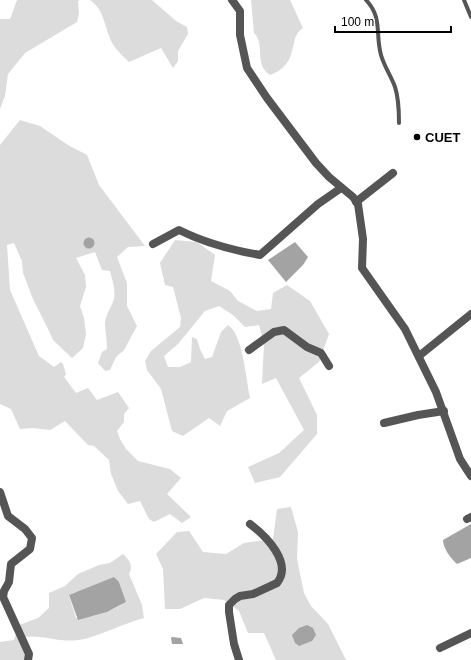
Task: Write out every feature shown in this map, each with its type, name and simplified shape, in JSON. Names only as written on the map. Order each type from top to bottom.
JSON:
[{"type":"street","points":[[232,0],[240,11],[243,50],[250,75],[262,88],[267,98],[316,163],[356,202],[361,217],[363,239],[362,268],[405,329],[444,411],[460,459],[471,476]]},
{"type":"street","points":[[356,202],[393,173]]},
{"type":"street","points":[[153,244],[179,230],[204,242],[260,255],[318,204],[342,188]]},
{"type":"street","points":[[418,356],[471,314]]},
{"type":"street","points":[[249,350],[274,332],[284,330],[307,347],[321,353],[329,366]]},
{"type":"street","points":[[384,423],[444,411]]},
{"type":"street","points":[[0,492],[8,516],[25,529],[32,538],[30,549],[11,564],[9,582],[3,596],[29,654],[28,660]]},
{"type":"street","points":[[239,660],[234,644],[229,605],[240,596],[253,594],[277,583],[283,570],[276,553],[262,535],[250,524]]},
{"type":"street","points":[[440,648],[471,633]]},
{"type":"lane","points":[[366,0],[373,7],[376,14],[379,29],[378,44],[381,57],[395,87],[398,101],[399,123]]},
{"type":"lane","points":[[464,0],[471,17]]},
{"type":"shaded area","points":[[17,0],[80,0],[78,1],[79,14],[77,22],[25,53],[8,74],[5,96],[0,109],[0,19],[10,19]]},
{"type":"shaded area","points":[[90,0],[152,0],[176,21],[187,27],[188,34],[178,51],[178,61],[173,68],[161,48],[129,62],[114,46],[102,15],[95,4]]},
{"type":"shaded area","points":[[251,0],[290,0],[303,28],[298,32],[295,38],[290,58],[286,64],[280,70],[270,75],[262,65],[259,43],[254,33]]},
{"type":"shaded area","points":[[20,120],[40,126],[68,145],[87,155],[99,185],[145,246],[128,247],[117,257],[127,283],[127,306],[137,326],[124,350],[116,357],[110,370],[105,371],[98,363],[102,352],[107,349],[105,323],[114,299],[114,289],[110,271],[102,270],[95,252],[76,258],[85,275],[86,287],[80,306],[84,318],[86,334],[83,348],[72,358],[53,340],[33,299],[23,273],[22,261],[14,243],[7,245],[10,290],[39,356],[54,367],[61,362],[63,364],[66,374],[64,377],[76,393],[88,388],[97,400],[118,392],[129,408],[124,414],[124,422],[117,431],[126,449],[138,461],[170,469],[181,478],[167,494],[191,517],[182,523],[170,514],[154,522],[149,519],[140,501],[128,504],[118,491],[111,474],[109,460],[94,446],[88,445],[65,421],[50,430],[33,428],[20,429],[11,409],[0,404],[0,145]]},
{"type":"shaded area","points":[[87,238],[91,238],[93,239],[93,247],[87,248],[84,245],[84,241]]},
{"type":"shaded area","points":[[175,240],[197,242],[215,255],[211,281],[230,291],[238,301],[257,311],[271,309],[273,293],[287,285],[310,301],[329,334],[319,362],[299,378],[317,415],[317,434],[280,477],[255,483],[248,467],[279,453],[304,430],[276,378],[262,384],[264,344],[259,325],[245,327],[233,315],[219,306],[205,311],[178,344],[164,356],[168,367],[180,367],[191,362],[192,337],[197,339],[205,359],[212,357],[221,332],[228,325],[233,330],[240,347],[250,398],[227,411],[220,426],[209,418],[183,436],[172,431],[161,389],[147,370],[145,361],[151,351],[180,327],[181,318],[173,287],[165,285],[160,263]]},
{"type":"shaded area","points":[[295,242],[308,257],[303,265],[286,282],[268,260]]},
{"type":"shaded area","points":[[291,507],[298,532],[297,559],[304,593],[311,606],[328,624],[346,660],[276,660],[264,633],[248,633],[239,611],[224,600],[204,598],[180,609],[165,609],[163,569],[156,554],[177,532],[189,531],[203,552],[226,554],[244,543],[273,539],[277,509]]},
{"type":"shaded area","points":[[471,524],[471,558],[457,564],[448,553],[444,546],[443,540]]},
{"type":"shaded area","points":[[123,554],[129,561],[131,568],[129,574],[142,605],[144,618],[79,640],[72,641],[30,636],[23,637],[30,660],[0,660],[0,642],[14,640],[19,625],[38,618],[49,608],[49,593],[65,586],[78,574],[99,565],[110,563]],"holes":[[[119,582],[126,602],[114,609],[102,613],[76,618],[69,596],[73,593]]]},
{"type":"shaded area","points":[[114,577],[119,582],[126,602],[107,612],[78,620],[69,595]]},
{"type":"shaded area","points":[[307,625],[313,628],[316,635],[312,641],[299,646],[295,643],[292,635],[299,628]]},
{"type":"shaded area","points":[[172,637],[181,638],[183,644],[172,644]]},
{"type":"place","name":"CUET","points":[[417,137]]}]
